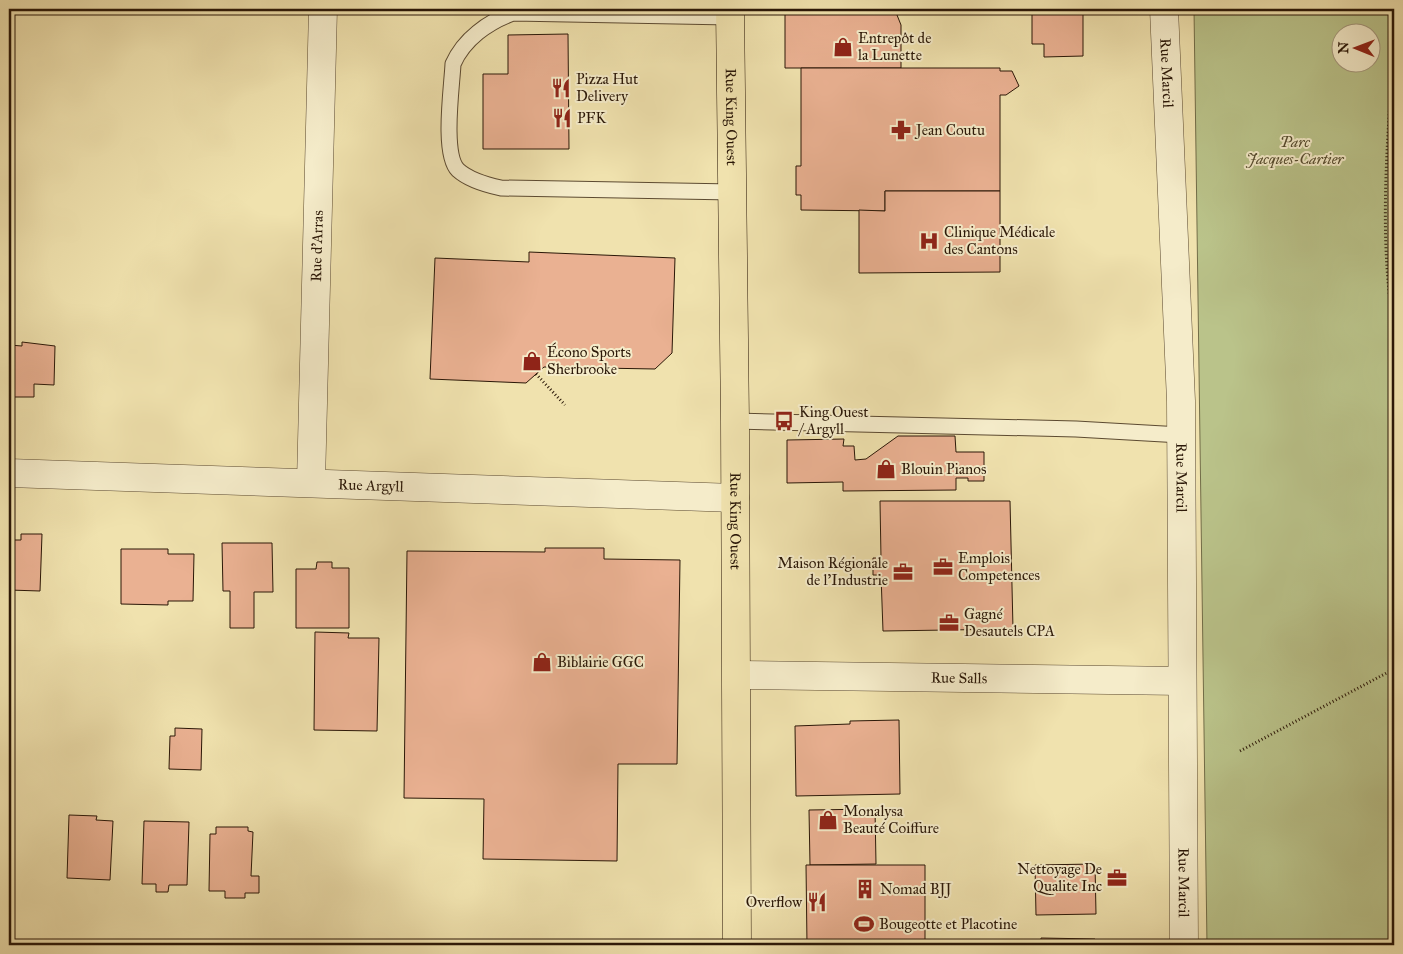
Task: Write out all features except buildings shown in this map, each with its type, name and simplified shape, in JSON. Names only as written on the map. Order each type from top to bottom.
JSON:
[{"type":"main road","name":"Rue King Ouest","points":[[730,13],[737,676],[737,945]]},
{"type":"street","name":"Rue d'Arras","points":[[311,482],[323,9]]},
{"type":"street","name":"Rue Marcil","points":[[1164,9],[1181,435],[1184,945]]},
{"type":"street","name":"Rue Argyll","points":[[9,473],[735,498]]},
{"type":"street","name":"Rue Salls","points":[[737,676],[1182,681]]},
{"type":"lane","points":[[730,13],[513,13],[488,23],[459,52],[453,64],[449,144],[453,161],[458,170],[485,185],[501,188],[733,192]]},
{"type":"lane","points":[[735,422],[1076,429],[1181,435]]},
{"type":"path","points":[[1394,41],[1384,206],[1385,247],[1394,328]]},
{"type":"path","points":[[536,374],[564,405]]},
{"type":"path","points":[[1240,751],[1394,669]]},
{"type":"green space","name":"Parc Jacques-Cartier","points":[[1194,9],[1394,9],[1394,945],[1207,945]]},
{"type":"place","name":"Entrepôt de la Lunette","points":[[843,47]]},
{"type":"place","name":"Pizza Hut Delivery","points":[[561,88]]},
{"type":"place","name":"PFK","points":[[562,118]]},
{"type":"place","name":"Jean Coutu","points":[[901,130]]},
{"type":"place","name":"Clinique Médicale des Cantons","points":[[929,241]]},
{"type":"place","name":"Écono Sports Sherbrooke","points":[[532,361]]},
{"type":"place","name":"King Ouest / Argyll","points":[[784,421]]},
{"type":"place","name":"Blouin Pianos","points":[[886,469]]},
{"type":"place","name":"Emplois Competences","points":[[943,567]]},
{"type":"place","name":"Maison Régionale de l'Industrie","points":[[903,572]]},
{"type":"place","name":"Gagné Desautels CPA","points":[[949,623]]},
{"type":"place","name":"Biblairie GGC","points":[[542,662]]},
{"type":"place","name":"Monalysa Beauté Coiffure","points":[[828,820]]},
{"type":"place","name":"Nettoyage De Qualite Inc","points":[[1117,878]]},
{"type":"place","name":"Nomad BJJ","points":[[865,889]]},
{"type":"place","name":"Overflow","points":[[817,902]]},
{"type":"place","name":"Bougeotte et Placotine","points":[[864,924]]}]
